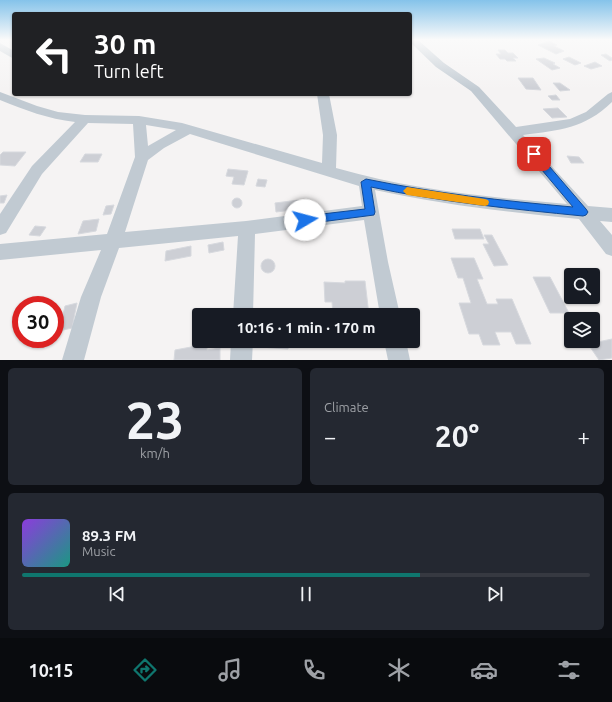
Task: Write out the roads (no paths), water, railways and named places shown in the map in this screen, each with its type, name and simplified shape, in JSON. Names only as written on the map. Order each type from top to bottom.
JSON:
[{"type":"street","points":[[431,57],[454,76],[475,89],[583,212],[612,248]]},
{"type":"street","points":[[0,96],[18,98],[58,116],[85,119],[139,120],[166,123],[366,182],[417,193],[495,204],[612,215]]},
{"type":"street","points":[[323,96],[330,135],[329,171]]},
{"type":"street","points":[[514,132],[573,123],[584,119],[595,112],[612,96]]},
{"type":"street","points":[[0,228],[37,170],[85,119]]},
{"type":"street","points":[[73,360],[91,297],[114,241],[142,157],[139,120]]},
{"type":"street","points":[[142,157],[159,145],[189,129]]},
{"type":"street","points":[[366,182],[370,212],[389,308]]},
{"type":"street","points":[[0,252],[246,228],[370,212]]},
{"type":"street","points":[[243,308],[247,238],[246,228]]},
{"type":"street","points":[[241,360],[242,348]]},
{"type":"street","points":[[396,348],[399,360]]}]
